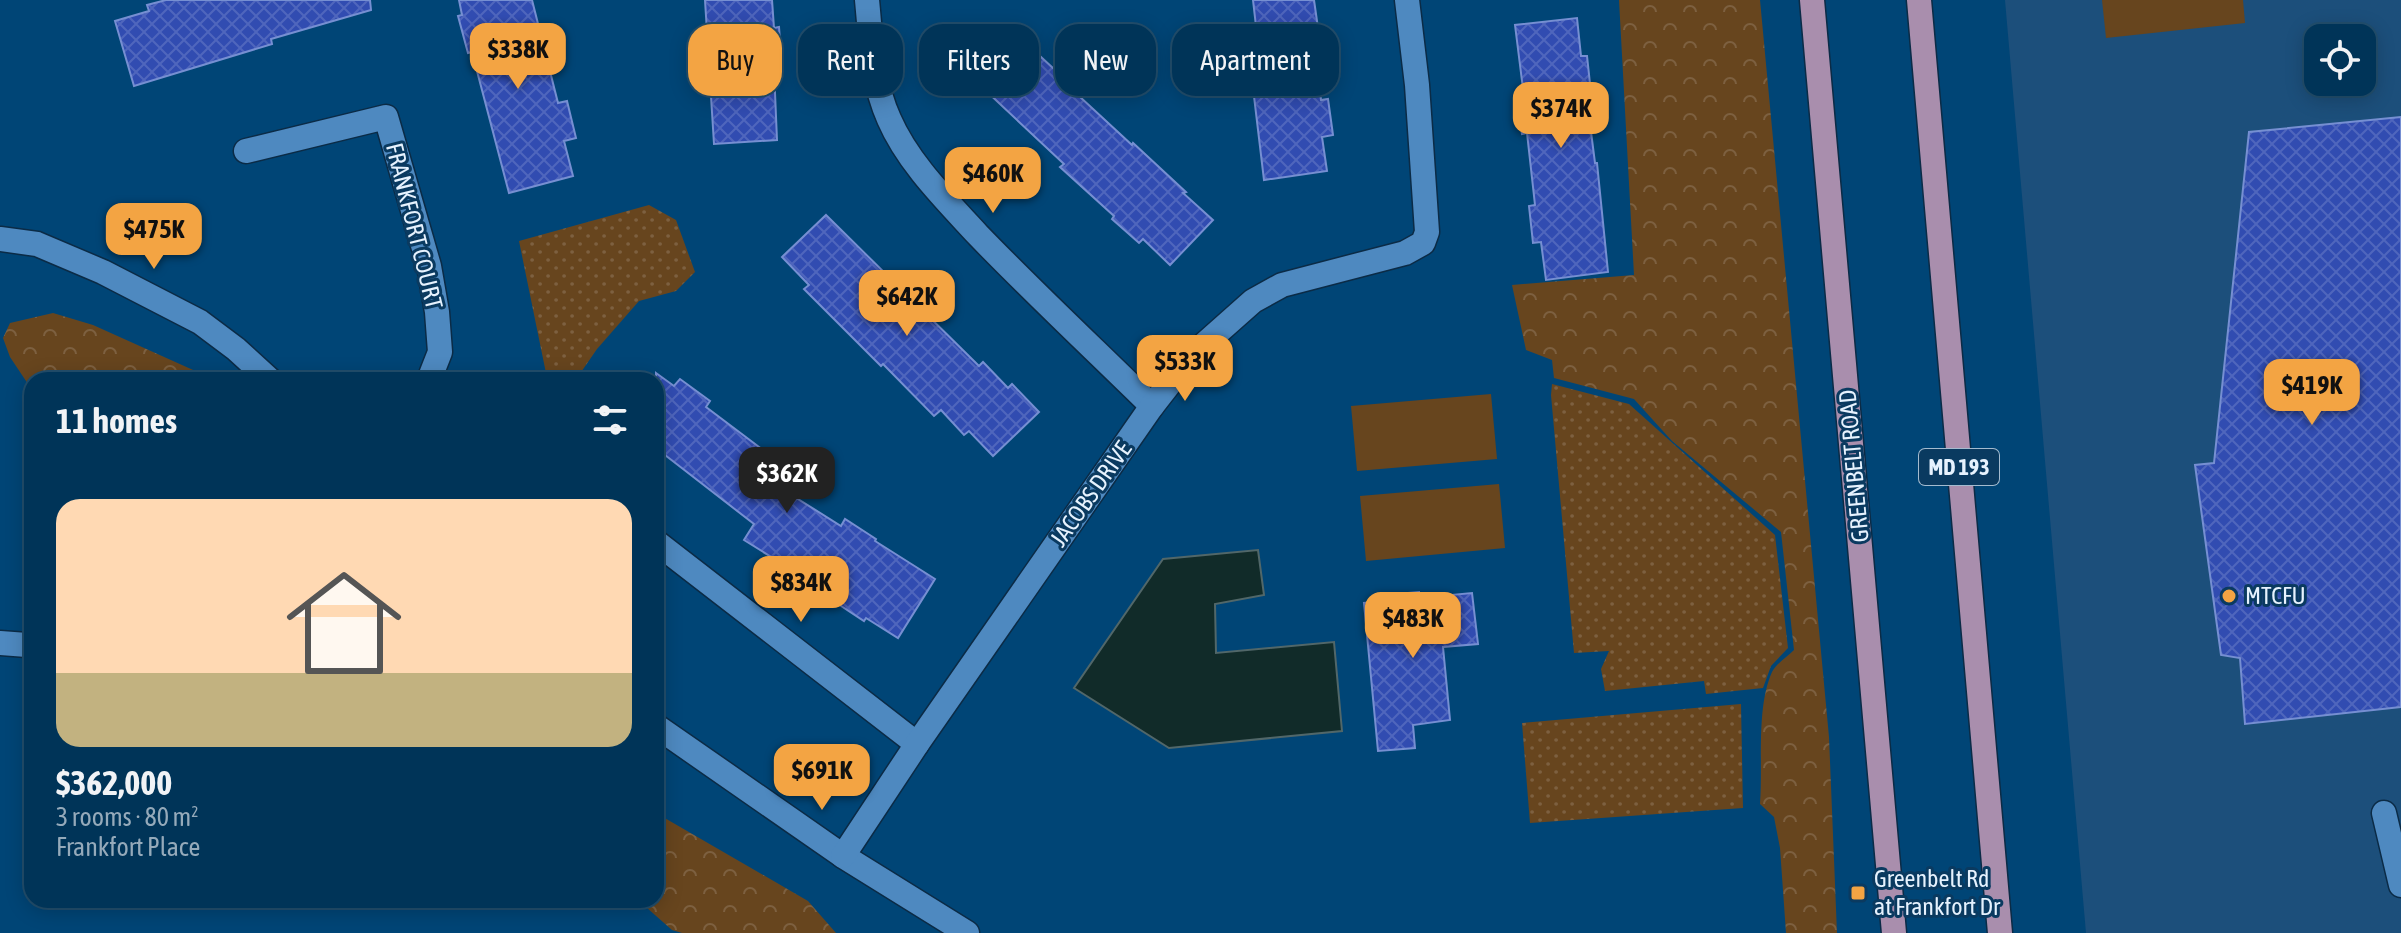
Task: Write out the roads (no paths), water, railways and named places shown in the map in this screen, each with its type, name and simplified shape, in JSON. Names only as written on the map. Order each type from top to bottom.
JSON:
[{"type":"main road","name":"GREENBELT ROAD","points":[[1812,0],[1894,933]]},
{"type":"main road","name":"MD 193","points":[[1919,0],[2000,933]]},
{"type":"street","points":[[867,0],[874,74],[889,121],[913,160],[942,197],[1018,276],[1152,406]]},
{"type":"street","name":"JACOBS DRIVE","points":[[843,856],[1152,406],[1191,356],[1253,301],[1282,285],[1405,253],[1423,243],[1427,232],[1417,85],[1407,0]]},
{"type":"street","name":"FRANKFORT COURT","points":[[246,151],[386,117],[429,266],[440,352],[432,372]]},
{"type":"street","points":[[0,239],[37,244],[103,272],[200,322],[261,372]]},
{"type":"street","points":[[664,548],[917,744]]},
{"type":"street","points":[[0,643],[24,645]]},
{"type":"street","points":[[664,732],[843,856],[967,933]]},
{"type":"street","points":[[2384,813],[2401,885]]},
{"type":"place","name":"MTCFU","points":[[2229,596]]},
{"type":"place","name":"Greenbelt Rd at Frankfort Dr","points":[[1858,893]]}]
